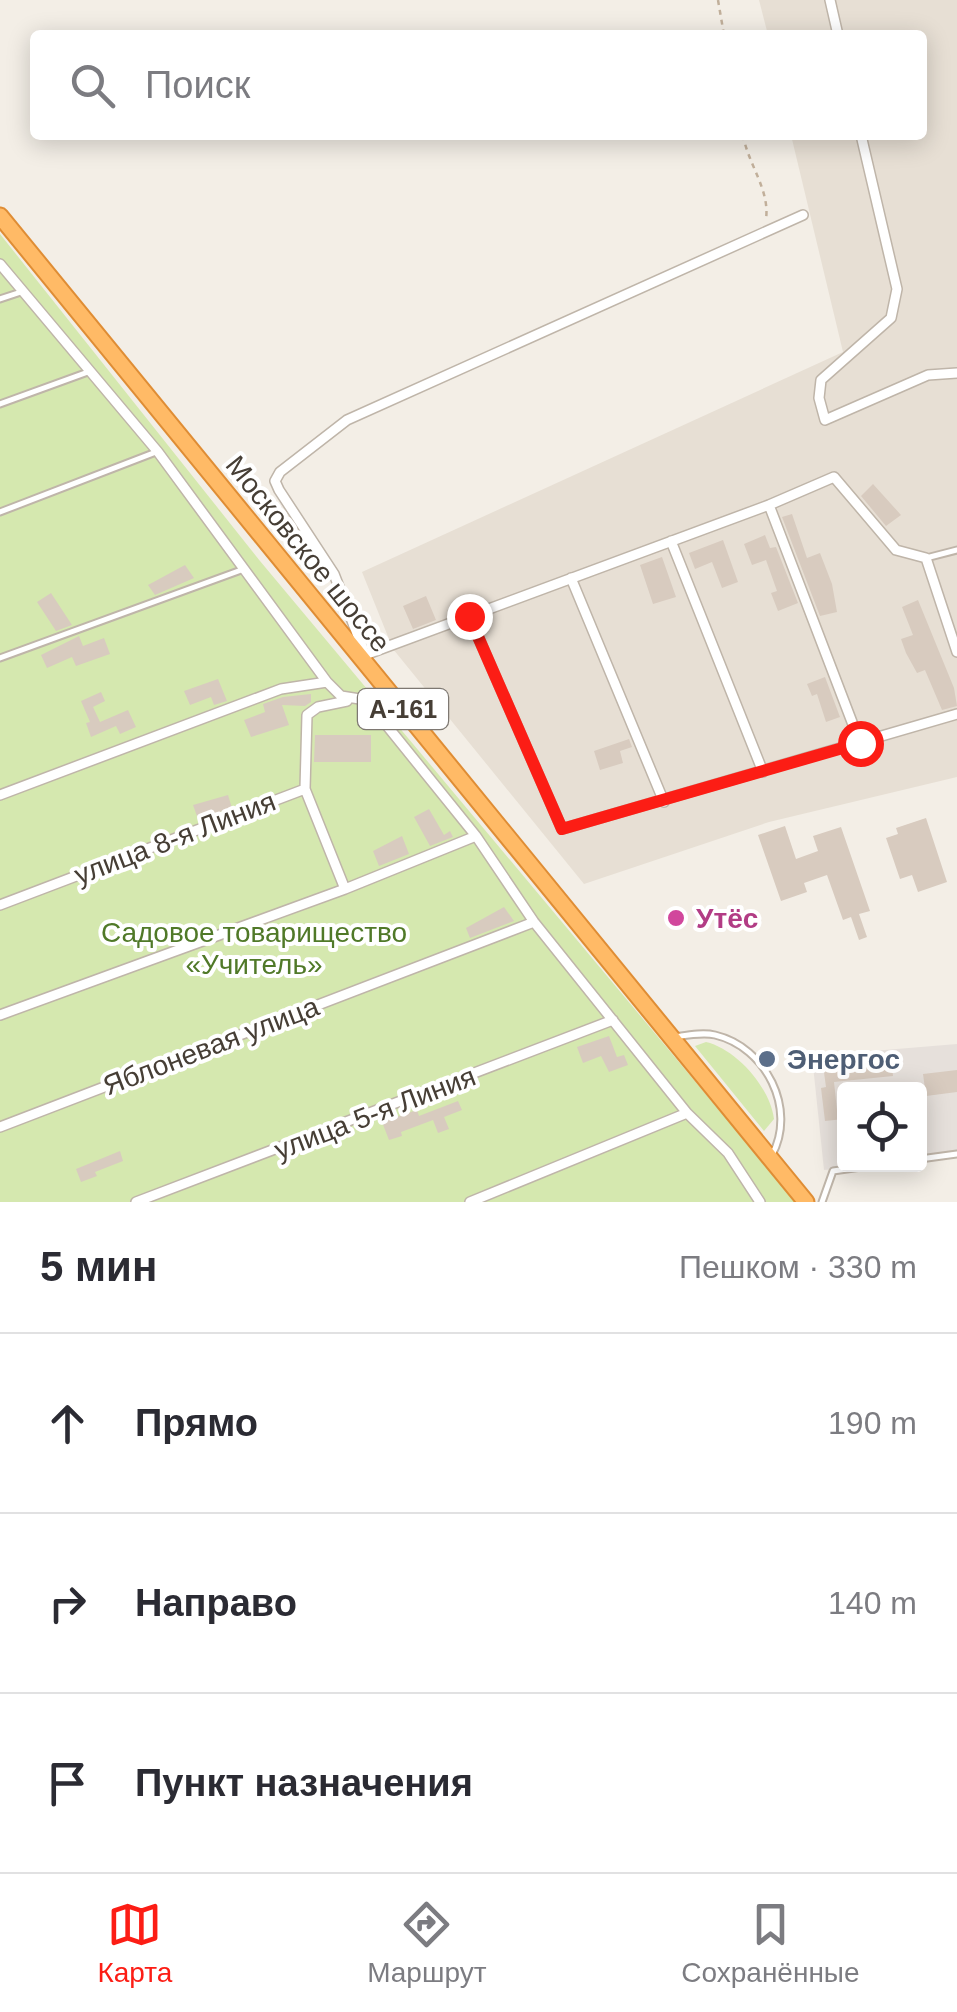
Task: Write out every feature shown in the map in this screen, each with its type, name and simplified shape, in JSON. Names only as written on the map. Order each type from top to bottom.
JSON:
[{"type":"highway","name":"Московское шоссе","points":[[0,216],[806,1202]]},
{"type":"street","points":[[830,0],[837,30]]},
{"type":"street","points":[[863,140],[897,290],[896,303],[890,318],[821,380],[819,398],[825,420],[928,375],[957,373]]},
{"type":"street","points":[[803,215],[347,420],[280,472],[275,481],[278,490],[334,574],[363,656],[769,505],[834,477],[896,550],[926,558],[957,652]]},
{"type":"street","points":[[0,264],[158,452],[326,682],[352,700],[400,706]]},
{"type":"street","points":[[769,505],[860,743]]},
{"type":"street","points":[[671,541],[763,772]]},
{"type":"street","points":[[571,578],[664,802]]},
{"type":"street","points":[[469,616],[562,829],[957,714]]},
{"type":"street","points":[[0,795],[281,690],[326,682]]},
{"type":"street","points":[[305,788],[307,715],[318,707],[352,700]]},
{"type":"street","points":[[367,702],[476,836],[534,922],[612,1020],[687,1113],[728,1153],[760,1202]]},
{"type":"street","name":"улица 8-я Линия","points":[[0,905],[305,788],[345,889]]},
{"type":"street","points":[[0,1015],[345,889],[476,836]]},
{"type":"street","name":"Яблоневая улица","points":[[0,1127],[534,922]]},
{"type":"street","name":"улица 5-я Линия","points":[[136,1202],[612,1020]]},
{"type":"street","points":[[470,1202],[687,1113]]},
{"type":"lane","points":[[0,299],[23,291]]},
{"type":"lane","points":[[0,404],[88,372]]},
{"type":"lane","points":[[0,512],[158,452]]},
{"type":"lane","points":[[926,558],[957,550]]},
{"type":"lane","points":[[0,658],[244,569]]},
{"type":"lane","points":[[672,1038],[716,1035],[756,1061],[778,1089],[782,1112],[782,1137],[771,1158]]},
{"type":"lane","points":[[927,1158],[957,1154]]},
{"type":"lane","points":[[822,1202],[833,1171],[837,1170]]},
{"type":"path","points":[[718,0],[723,30]]},
{"type":"path","points":[[745,140],[768,207],[761,233]]},
{"type":"shaded area","points":[[759,0],[957,0],[957,777],[769,822],[584,884],[393,649],[362,572],[843,352],[792,140],[927,140],[927,30],[767,30]]},
{"type":"shaded area","points":[[957,1044],[957,1156],[927,1159],[927,1082],[837,1082],[837,1169],[824,1170],[812,1056]]},
{"type":"green space","name":"Садовое товарищество «Учитель»","points":[[0,234],[260,561],[796,1202],[0,1202]]},
{"type":"green space","points":[[706,1042],[729,1052],[759,1082],[774,1119],[764,1131],[695,1046]]},
{"type":"building","points":[[873,484],[901,515],[886,526],[861,496]]},
{"type":"building","points":[[792,514],[807,558],[820,553],[837,612],[820,616],[782,517]]},
{"type":"building","points":[[765,535],[770,548],[776,547],[798,603],[778,611],[771,593],[777,591],[766,560],[752,565],[744,544]]},
{"type":"building","points":[[723,540],[738,582],[722,588],[712,562],[695,569],[689,553]]},
{"type":"building","points":[[662,557],[676,597],[653,604],[640,565]]},
{"type":"building","points":[[185,565],[194,578],[155,595],[148,585]]},
{"type":"building","points":[[51,593],[72,625],[56,631],[37,602]]},
{"type":"building","points":[[426,596],[436,620],[413,629],[403,606]]},
{"type":"building","points":[[918,600],[954,688],[957,706],[942,710],[925,670],[917,673],[906,653],[901,639],[913,635],[902,607]]},
{"type":"building","points":[[79,636],[83,646],[104,638],[110,654],[76,666],[72,657],[47,668],[41,655]]},
{"type":"building","points":[[825,677],[840,717],[826,722],[817,694],[812,696],[807,684]]},
{"type":"building","points":[[218,679],[227,701],[214,705],[211,697],[190,705],[184,691]]},
{"type":"building","points":[[101,692],[105,701],[93,707],[100,722],[128,710],[136,727],[120,734],[116,726],[91,737],[86,723],[90,722],[81,701]]},
{"type":"building","points":[[311,694],[311,702],[305,706],[282,705],[289,725],[251,737],[244,720],[265,712],[263,704]]},
{"type":"building","points":[[315,735],[371,735],[371,762],[314,762]]},
{"type":"building","points":[[629,739],[632,747],[620,751],[623,763],[600,770],[594,751]]},
{"type":"building","points":[[228,795],[232,808],[198,819],[193,805]]},
{"type":"building","points":[[429,809],[444,835],[450,831],[453,837],[430,846],[414,817]]},
{"type":"building","points":[[926,818],[947,882],[918,892],[912,875],[900,879],[886,838],[898,834],[896,828]]},
{"type":"building","points":[[785,826],[796,859],[818,851],[813,836],[841,827],[870,911],[859,914],[867,937],[859,940],[851,917],[843,920],[827,875],[804,883],[807,892],[781,901],[758,835]]},
{"type":"building","points":[[402,836],[409,854],[379,866],[373,851]]},
{"type":"building","points":[[504,907],[514,921],[470,938],[466,928]]},
{"type":"building","points":[[609,1036],[617,1057],[624,1055],[628,1065],[609,1072],[601,1056],[583,1063],[577,1047]]},
{"type":"building","points":[[891,1057],[893,1076],[834,1082],[837,1120],[825,1121],[823,1065]]},
{"type":"building","points":[[957,1070],[957,1092],[927,1096],[923,1074]]},
{"type":"building","points":[[458,1101],[462,1110],[444,1117],[449,1129],[438,1133],[433,1120],[389,1140],[382,1122],[417,1110],[419,1116]]},
{"type":"building","points":[[120,1151],[123,1161],[81,1182],[76,1169]]},
{"type":"place","name":"Утёс","points":[[676,918]]},
{"type":"place","name":"Энергос","points":[[767,1059]]},
{"type":"route","points":[[469,616],[562,829],[860,743]]}]
